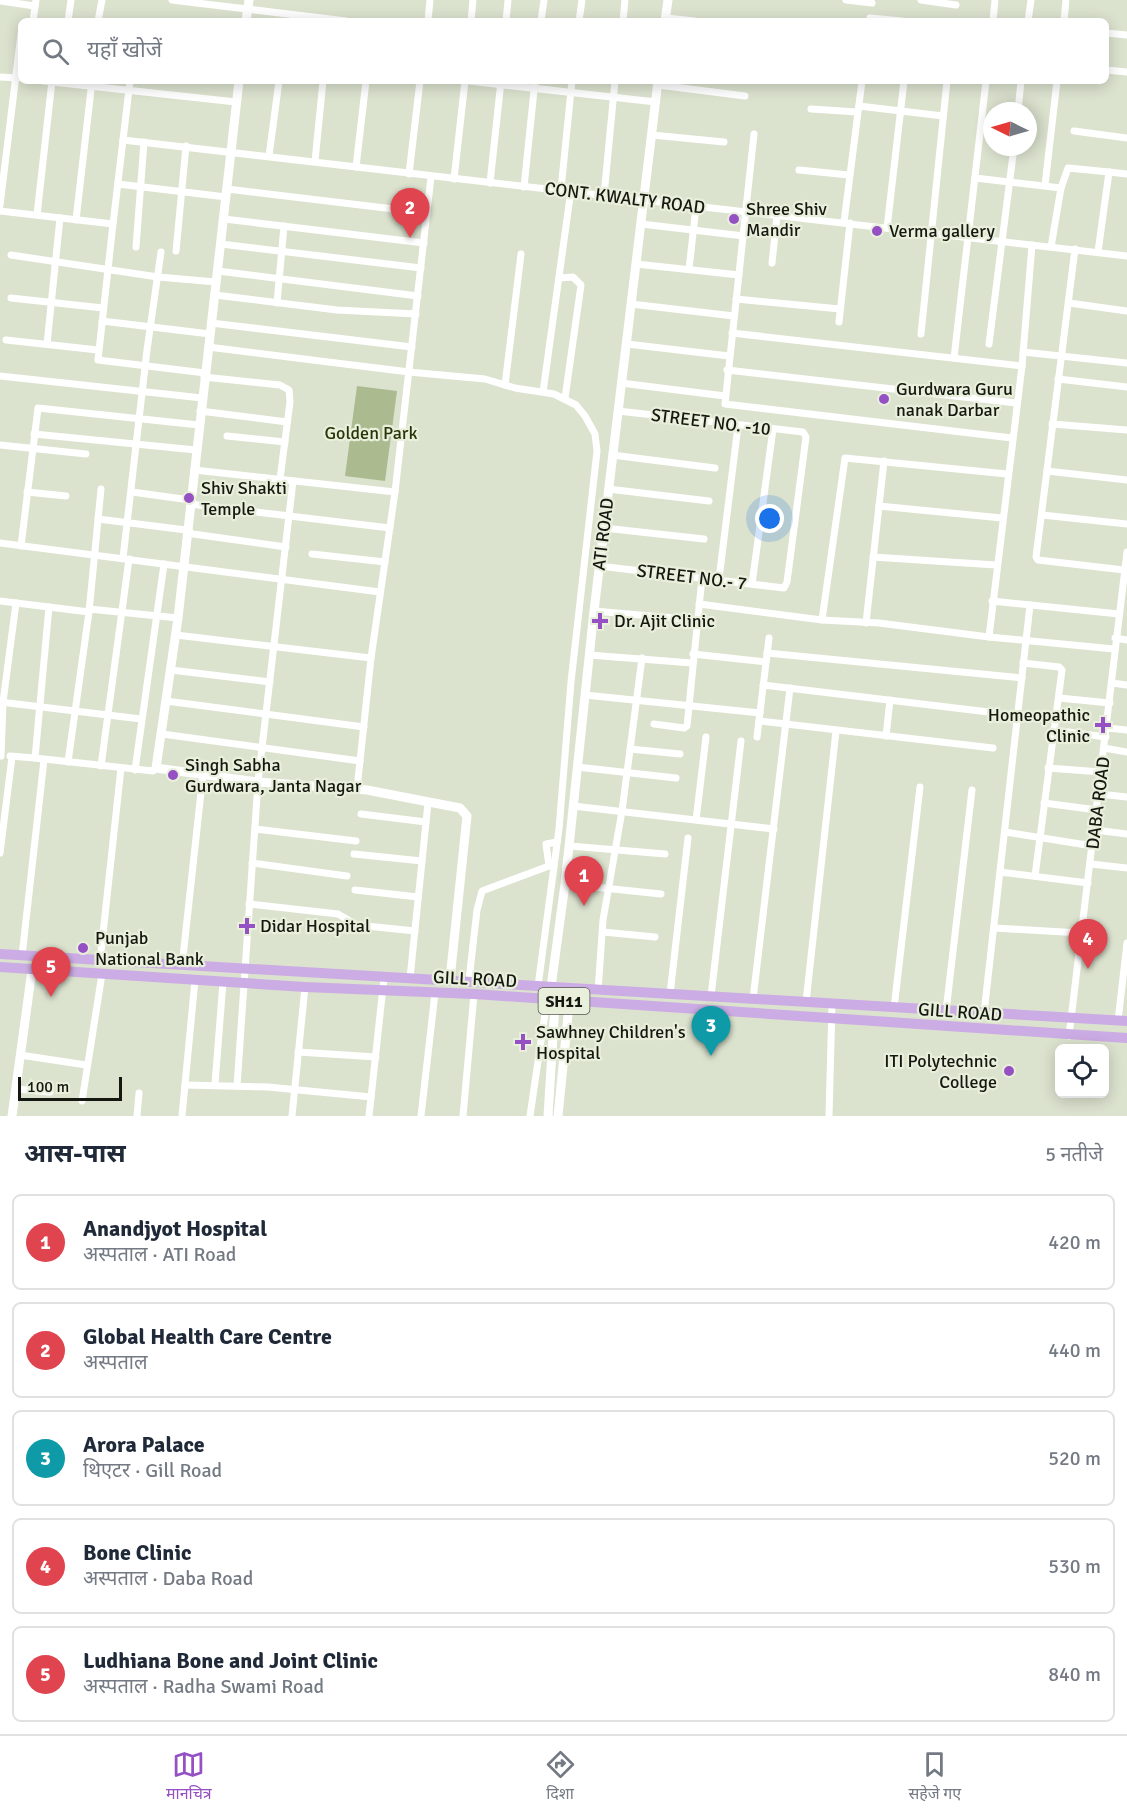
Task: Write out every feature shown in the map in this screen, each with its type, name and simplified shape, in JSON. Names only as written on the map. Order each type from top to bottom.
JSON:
[{"type":"main road","name":"GILL ROAD","points":[[0,954],[384,978],[469,980],[570,990],[711,996],[1122,1021]]},
{"type":"main road","name":"GILL ROAD","points":[[0,967],[304,987],[474,994],[1068,1036],[1127,1038]]},
{"type":"street","points":[[68,18],[70,0]]},
{"type":"street","points":[[99,18],[102,0]]},
{"type":"street","points":[[172,0],[248,5],[328,18]]},
{"type":"street","points":[[428,18],[430,0]]},
{"type":"street","points":[[471,18],[473,0]]},
{"type":"street","points":[[506,18],[508,0]]},
{"type":"street","points":[[542,18],[544,0]]},
{"type":"street","points":[[579,18],[582,0]]},
{"type":"street","points":[[623,18],[625,0]]},
{"type":"street","points":[[665,18],[668,0]]},
{"type":"street","points":[[846,0],[872,1],[870,18]]},
{"type":"street","points":[[921,0],[956,5]]},
{"type":"street","points":[[993,18],[995,0]]},
{"type":"street","points":[[1028,18],[1030,0]]},
{"type":"street","points":[[1064,18],[1066,0]]},
{"type":"street","points":[[0,1],[36,3],[34,18]]},
{"type":"street","points":[[1109,33],[1127,35]]},
{"type":"street","points":[[1109,70],[1127,72]]},
{"type":"street","points":[[0,77],[18,78]]},
{"type":"street","points":[[0,205],[18,84]]},
{"type":"street","points":[[37,215],[52,84]]},
{"type":"street","points":[[75,220],[91,84],[129,91],[236,102]]},
{"type":"street","points":[[130,84],[98,360],[286,387],[291,394],[280,479]]},
{"type":"street","points":[[156,768],[176,635],[195,450],[212,323],[239,84]]},
{"type":"street","points":[[269,156],[279,84]]},
{"type":"street","points":[[315,161],[323,84]]},
{"type":"street","points":[[356,166],[366,84]]},
{"type":"street","points":[[409,174],[420,84]]},
{"type":"street","points":[[454,179],[467,84]]},
{"type":"street","points":[[490,183],[501,84]]},
{"type":"street","points":[[518,84],[535,85],[571,93],[656,102]]},
{"type":"street","points":[[561,189],[572,84]]},
{"type":"street","points":[[604,195],[615,84]]},
{"type":"street","name":"ATI ROAD","points":[[548,1116],[551,1000],[570,846],[599,566],[658,84]]},
{"type":"street","points":[[665,84],[745,96]]},
{"type":"street","points":[[839,322],[849,175],[862,84]]},
{"type":"street","points":[[887,228],[904,84]]},
{"type":"street","points":[[921,334],[947,84]]},
{"type":"street","points":[[954,358],[986,84]]},
{"type":"street","points":[[1019,102],[1021,84]]},
{"type":"street","points":[[1046,185],[1057,84]]},
{"type":"street","points":[[524,187],[535,85]]},
{"type":"street","points":[[812,109],[901,110],[943,116]]},
{"type":"street","points":[[1074,131],[1127,138]]},
{"type":"street","points":[[754,134],[725,404],[730,407],[1012,438]]},
{"type":"street","points":[[652,135],[724,142]]},
{"type":"street","name":"CONT. KWALTY ROAD","points":[[123,140],[1127,256]]},
{"type":"street","points":[[136,247],[144,142]]},
{"type":"street","points":[[176,251],[186,146]]},
{"type":"street","points":[[990,344],[1013,156]]},
{"type":"street","points":[[1051,247],[1060,188],[1070,167],[1127,174]]},
{"type":"street","points":[[799,170],[849,175]]},
{"type":"street","points":[[1098,252],[1109,172]]},
{"type":"street","points":[[357,789],[371,658],[395,492],[431,177]]},
{"type":"street","points":[[975,177],[1060,188]]},
{"type":"street","points":[[118,184],[427,213]]},
{"type":"street","points":[[543,392],[571,190]]},
{"type":"street","points":[[689,269],[696,207]]},
{"type":"street","points":[[0,211],[113,224]]},
{"type":"street","points":[[772,263],[777,216]]},
{"type":"street","points":[[47,344],[60,218]]},
{"type":"street","points":[[224,219],[424,243]]},
{"type":"street","points":[[641,224],[744,236]]},
{"type":"street","points":[[277,303],[284,226]]},
{"type":"street","points":[[221,244],[421,268]]},
{"type":"street","points":[[989,637],[1007,474],[1022,366],[1032,244]]},
{"type":"street","points":[[1075,249],[1037,559],[1124,570]]},
{"type":"street","points":[[101,765],[122,613],[128,522],[142,391],[161,252]]},
{"type":"street","points":[[505,385],[521,254]]},
{"type":"street","points":[[11,255],[158,277],[216,282]]},
{"type":"street","points":[[636,264],[739,275]]},
{"type":"street","points":[[218,271],[418,296]]},
{"type":"street","points":[[559,278],[573,277],[581,285],[565,398]]},
{"type":"street","points":[[215,295],[277,303],[416,314]]},
{"type":"street","points":[[11,298],[103,308]]},
{"type":"street","points":[[736,299],[840,309]]},
{"type":"street","points":[[1069,303],[1127,311]]},
{"type":"street","points":[[631,304],[734,316]]},
{"type":"street","points":[[102,321],[210,334]]},
{"type":"street","points":[[212,323],[412,347]]},
{"type":"street","points":[[732,333],[1022,366]]},
{"type":"street","points":[[6,340],[98,350]]},
{"type":"street","points":[[627,344],[729,356]]},
{"type":"street","points":[[208,347],[485,379],[565,398],[576,405],[585,416],[597,444],[557,842],[538,986]]},
{"type":"street","points":[[1023,352],[1127,363]]},
{"type":"street","points":[[727,370],[1016,403]]},
{"type":"street","points":[[0,376],[202,398]]},
{"type":"street","points":[[1058,379],[1127,387]]},
{"type":"street","points":[[621,383],[725,396]]},
{"type":"street","points":[[21,546],[37,410],[40,407],[199,425]]},
{"type":"street","points":[[200,411],[287,422]]},
{"type":"street","name":"STREET NO. -10","points":[[618,411],[805,433],[787,582],[784,588]]},
{"type":"street","points":[[1052,424],[1127,430]]},
{"type":"street","points":[[719,579],[738,426]]},
{"type":"street","points":[[752,584],[773,429]]},
{"type":"street","points":[[34,434],[195,450]]},
{"type":"street","points":[[227,436],[285,442]]},
{"type":"street","points":[[0,445],[86,454]]},
{"type":"street","points":[[612,455],[715,468]]},
{"type":"street","points":[[822,620],[844,459],[1007,474]]},
{"type":"street","points":[[866,623],[884,461]]},
{"type":"street","points":[[194,470],[395,492]]},
{"type":"street","points":[[1047,471],[1127,480]]},
{"type":"street","points":[[237,1086],[242,982],[258,782],[293,481]]},
{"type":"street","points":[[68,762],[89,611],[101,489]]},
{"type":"street","points":[[608,489],[709,501]]},
{"type":"street","points":[[27,492],[66,496]]},
{"type":"street","points":[[132,492],[289,517],[390,528]]},
{"type":"street","points":[[879,506],[1002,518]]},
{"type":"street","points":[[1042,515],[1127,524]]},
{"type":"street","points":[[98,519],[186,530],[193,534],[286,547]]},
{"type":"street","points":[[604,528],[704,539]]},
{"type":"street","points":[[0,543],[381,592]]},
{"type":"street","name":"DABA ROAD","points":[[1068,1036],[1106,737],[1115,638],[1124,596],[1127,552]]},
{"type":"street","points":[[312,554],[385,562]]},
{"type":"street","points":[[873,557],[996,565]]},
{"type":"street","points":[[135,770],[164,564]]},
{"type":"street","name":"STREET NO.- 7","points":[[599,566],[784,588]]},
{"type":"street","points":[[654,724],[687,727],[702,578]]},
{"type":"street","points":[[0,601],[178,618]]},
{"type":"street","points":[[992,601],[1119,614]]},
{"type":"street","points":[[16,603],[2,702],[0,756],[135,770],[153,771],[156,768],[258,782],[357,789],[460,808],[467,816],[450,979]]},
{"type":"street","points":[[699,604],[822,620],[1114,649]]},
{"type":"street","points":[[984,1013],[1030,606]]},
{"type":"street","points":[[35,758],[49,607]]},
{"type":"street","points":[[594,611],[697,620]]},
{"type":"street","points":[[176,635],[371,658]]},
{"type":"street","points":[[757,737],[769,638]]},
{"type":"street","points":[[1115,638],[1127,640]]},
{"type":"street","points":[[767,653],[1022,678]]},
{"type":"street","points":[[693,654],[766,662]]},
{"type":"street","points":[[589,655],[692,663]]},
{"type":"street","points":[[598,991],[603,932],[642,658]]},
{"type":"street","points":[[1023,663],[1061,669],[1035,876]]},
{"type":"street","points":[[171,670],[270,682]]},
{"type":"street","points":[[1112,684],[1127,685]]},
{"type":"street","points":[[763,685],[997,713]]},
{"type":"street","points":[[753,999],[790,688]]},
{"type":"street","points":[[585,695],[689,705],[760,717],[786,724],[993,748]]},
{"type":"street","points":[[1059,698],[1110,703]]},
{"type":"street","points":[[886,736],[890,700]]},
{"type":"street","points":[[166,701],[364,727]]},
{"type":"street","points":[[2,702],[141,719]]},
{"type":"street","points":[[1107,728],[1127,730]]},
{"type":"street","points":[[1053,730],[1106,737]]},
{"type":"street","points":[[806,1002],[836,731]]},
{"type":"street","points":[[162,734],[360,761]]},
{"type":"street","points":[[696,820],[706,737]]},
{"type":"street","points":[[711,996],[733,825],[741,741]]},
{"type":"street","points":[[1104,748],[1127,752]]},
{"type":"street","points":[[630,749],[680,754]]},
{"type":"street","points":[[0,853],[12,757]]},
{"type":"street","points":[[22,956],[44,760]]},
{"type":"street","points":[[577,767],[676,778]]},
{"type":"street","points":[[100,961],[121,768]]},
{"type":"street","points":[[1048,768],[1101,772]]},
{"type":"street","points":[[182,966],[203,774]]},
{"type":"street","points":[[894,1008],[920,787]]},
{"type":"street","points":[[946,1011],[972,790]]},
{"type":"street","points":[[1099,794],[1127,797]]},
{"type":"street","points":[[410,978],[428,803]]},
{"type":"street","points":[[1044,803],[1096,810]]},
{"type":"street","points":[[573,806],[774,829]]},
{"type":"street","points":[[361,814],[426,822]]},
{"type":"street","points":[[255,829],[356,842]]},
{"type":"street","points":[[1095,830],[1127,834]]},
{"type":"street","points":[[1005,832],[1093,846]]},
{"type":"street","points":[[670,994],[688,838]]},
{"type":"street","points":[[469,980],[477,910],[482,891],[549,866],[546,844],[557,842]]},
{"type":"street","points":[[570,846],[665,854]]},
{"type":"street","points":[[354,854],[422,861]]},
{"type":"street","points":[[252,863],[347,876]]},
{"type":"street","points":[[1091,864],[1127,868]]},
{"type":"street","points":[[1000,872],[1088,883]]},
{"type":"street","points":[[565,884],[661,894]]},
{"type":"street","points":[[356,890],[418,897]]},
{"type":"street","points":[[249,904],[338,914],[357,925],[415,931]]},
{"type":"street","points":[[994,928],[1081,933]]},
{"type":"street","points":[[603,932],[655,937]]},
{"type":"street","points":[[1122,1021],[1127,943]]},
{"type":"street","points":[[12,1116],[32,970]]},
{"type":"street","points":[[82,1101],[102,974]]},
{"type":"street","points":[[369,1116],[384,978]]},
{"type":"street","points":[[182,1116],[195,980]]},
{"type":"street","points":[[215,1084],[224,982]]},
{"type":"street","points":[[292,1116],[304,987]]},
{"type":"street","points":[[558,1116],[570,990]]},
{"type":"street","points":[[421,1116],[435,993]]},
{"type":"street","points":[[463,1116],[474,994]]},
{"type":"street","points":[[530,1116],[551,1000]]},
{"type":"street","points":[[829,1116],[832,1004]]},
{"type":"street","points":[[298,1052],[376,1057]]},
{"type":"street","points":[[20,1055],[86,1065]]},
{"type":"street","points":[[184,1085],[215,1084],[371,1097]]},
{"type":"street","points":[[16,1089],[50,1092]]},
{"type":"street","points":[[136,1116],[139,1093]]},
{"type":"green space","name":"Golden Park","points":[[357,386],[397,391],[385,481],[345,476]]},
{"type":"place","name":"Shree Shiv Mandir","points":[[734,219]]},
{"type":"place","name":"Verma gallery","points":[[877,231]]},
{"type":"place","name":"Global Health Care Centre","points":[[410,238]]},
{"type":"place","name":"Gurdwara Guru nanak Darbar","points":[[884,399]]},
{"type":"place","name":"Shiv Shakti Temple","points":[[189,498]]},
{"type":"place","name":"Dr. Ajit Clinic","points":[[600,621]]},
{"type":"place","name":"Homeopathic Clinic","points":[[1103,725]]},
{"type":"place","name":"Singh Sabha Gurdwara, Janta Nagar","points":[[173,775]]},
{"type":"place","name":"Anandjyot Hospital","points":[[584,906]]},
{"type":"place","name":"Didar Hospital","points":[[247,926]]},
{"type":"place","name":"Punjab National Bank","points":[[83,948]]},
{"type":"place","name":"Bone Clinic","points":[[1088,969]]},
{"type":"place","name":"Ludhiana Bone and Joint Clinic","points":[[51,997]]},
{"type":"place","name":"Sawhney Children's Hospital","points":[[523,1042]]},
{"type":"place","name":"Arora Palace","points":[[711,1056]]},
{"type":"place","name":"ITI Polytechnic College","points":[[1009,1071]]}]
